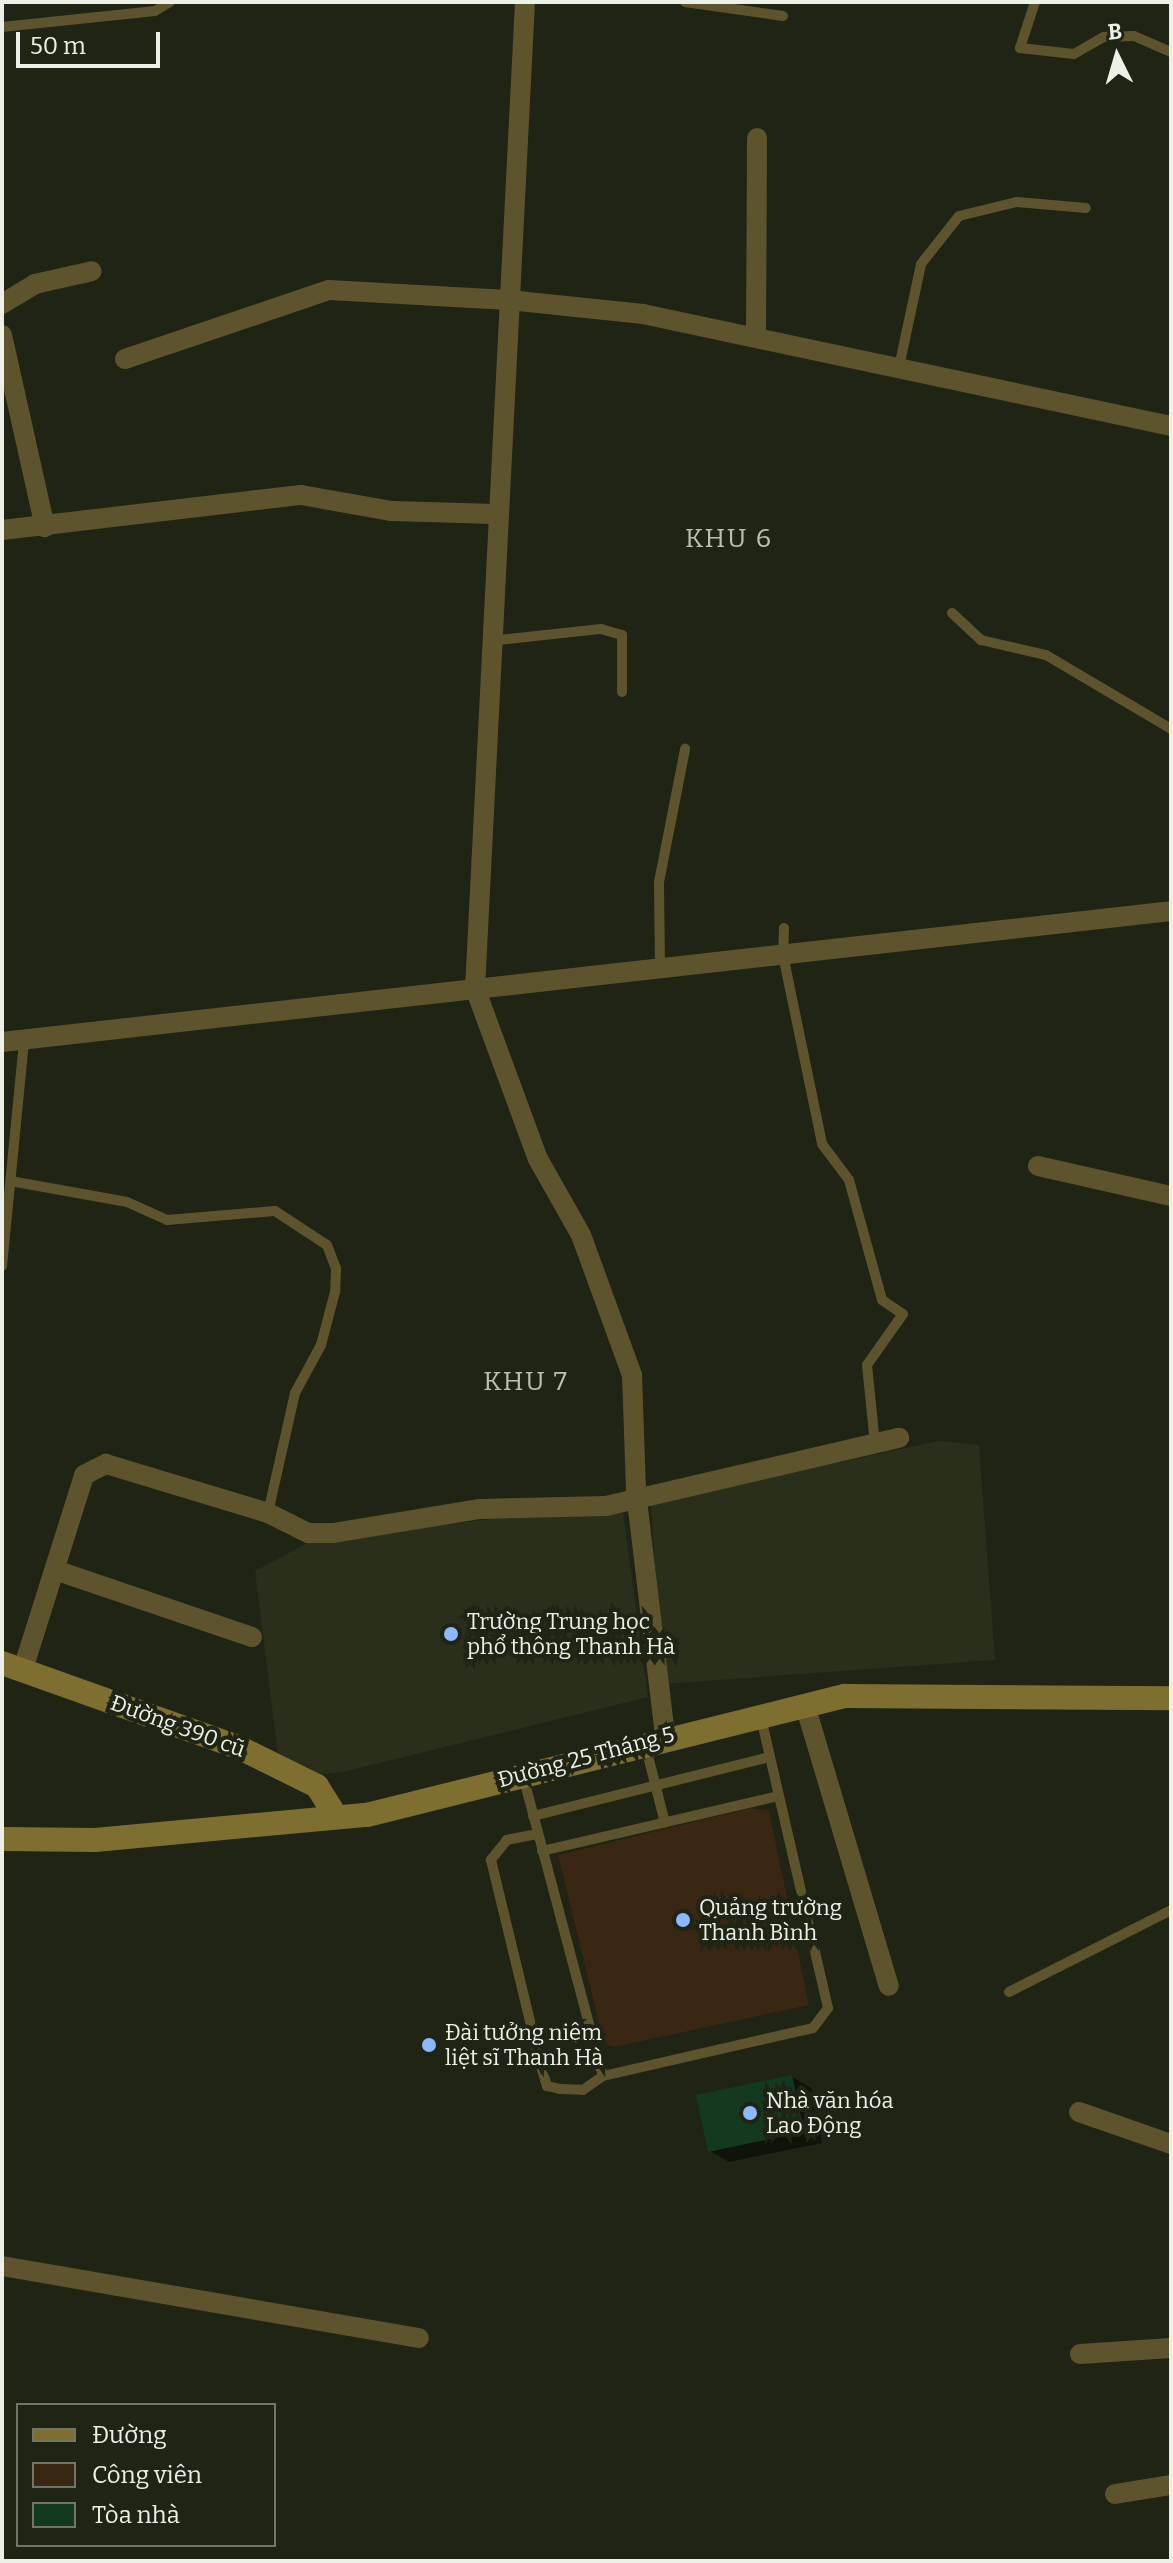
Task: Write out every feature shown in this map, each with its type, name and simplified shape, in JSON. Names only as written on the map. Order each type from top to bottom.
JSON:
[{"type":"main road","name":"Đường 390 cũ","points":[[13,1666],[291,1771],[317,1786],[336,1817]]},
{"type":"main road","name":"Đường 25 Tháng 5","points":[[2,1839],[95,1840],[336,1817],[845,1696],[1171,1698]]},
{"type":"street","points":[[525,2],[488,641],[475,988],[538,1159],[581,1235],[628,1362],[655,1739]]},
{"type":"street","points":[[756,338],[757,138]]},
{"type":"street","points":[[2,304],[35,284],[92,271]]},
{"type":"street","points":[[125,359],[329,290],[508,300],[643,314],[1171,426]]},
{"type":"street","points":[[2,335],[45,527]]},
{"type":"street","points":[[2,530],[301,495],[391,511],[495,514]]},
{"type":"street","points":[[2,1042],[1171,911]]},
{"type":"street","points":[[1038,1166],[1171,1196]]},
{"type":"street","points":[[13,1666],[55,1570],[84,1475],[106,1464],[268,1513],[308,1533],[333,1533],[495,1508],[637,1501],[899,1438]]},
{"type":"street","points":[[55,1570],[252,1637]]},
{"type":"street","points":[[805,1705],[889,1986]]},
{"type":"street","points":[[1079,2112],[1171,2144]]},
{"type":"street","points":[[2,2266],[419,2338]]},
{"type":"street","points":[[1080,2354],[1171,2348]]},
{"type":"street","points":[[1115,2494],[1171,2485]]},
{"type":"lane","points":[[2,27],[155,11],[170,2]]},
{"type":"lane","points":[[685,2],[783,16]]},
{"type":"lane","points":[[1035,2],[1020,48],[1074,54],[1104,37],[1134,36],[1171,52]]},
{"type":"lane","points":[[899,367],[921,264],[959,216],[1017,202],[1086,208]]},
{"type":"lane","points":[[952,613],[981,640],[1046,655],[1171,729]]},
{"type":"lane","points":[[488,641],[601,629],[622,635],[622,692]]},
{"type":"lane","points":[[660,968],[659,882],[685,749]]},
{"type":"lane","points":[[784,928],[783,955],[822,1144],[849,1180],[882,1300],[903,1314],[867,1365],[875,1444]]},
{"type":"lane","points":[[2,1266],[16,1182],[24,1040]]},
{"type":"lane","points":[[16,1182],[127,1202],[167,1220],[275,1211],[327,1245],[336,1268],[335,1292],[321,1345],[295,1393],[268,1513]]},
{"type":"lane","points":[[537,1834],[507,1840],[491,1860],[547,2086],[583,2090],[603,2076],[813,2028],[828,2008],[760,1715]]},
{"type":"lane","points":[[655,1739],[655,1785],[665,1823]]},
{"type":"lane","points":[[533,1816],[770,1757]]},
{"type":"lane","points":[[522,1774],[603,2076]]},
{"type":"lane","points":[[542,1851],[779,1796]]},
{"type":"lane","points":[[1009,1992],[1171,1910]]},
{"type":"shaded area","points":[[939,1441],[979,1445],[995,1660],[662,1684],[651,1503]]},
{"type":"shaded area","name":"Trường Trung học phổ thông Thanh Hà","points":[[623,1513],[648,1697],[343,1772],[281,1779],[255,1571],[311,1541],[516,1516]]},
{"type":"green space","points":[[751,1808],[769,1811],[809,2005],[614,2047],[604,2043],[558,1855]]},
{"type":"building","name":"Nhà văn hóa Lao Động","points":[[792,2075],[804,2132],[708,2152],[696,2095]]},
{"type":"place","name":"Trường Trung học phổ thông Thanh Hà","points":[[451,1634]]},
{"type":"place","name":"Quảng trường Thanh Bình","points":[[683,1920]]},
{"type":"place","name":"Đài tưởng niệm liệt sĩ Thanh Hà","points":[[429,2045]]},
{"type":"place","name":"Nhà văn hóa Lao Động","points":[[750,2113]]},
{"type":"district","name":"KHU 6","points":[[729,539]]},
{"type":"district","name":"KHU 7","points":[[526,1382]]}]
